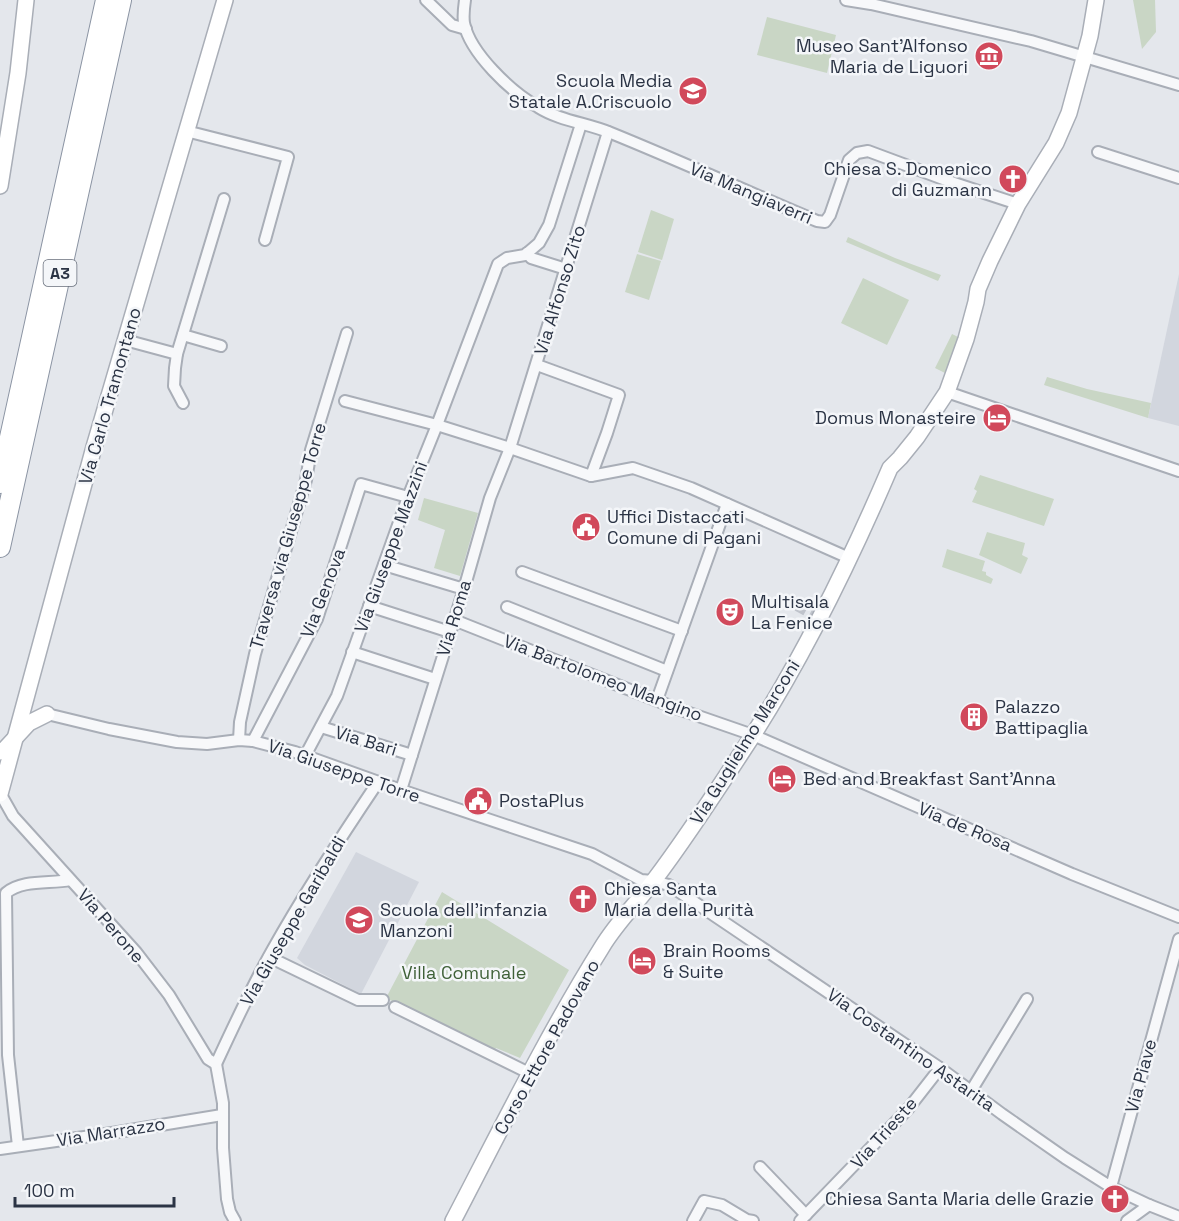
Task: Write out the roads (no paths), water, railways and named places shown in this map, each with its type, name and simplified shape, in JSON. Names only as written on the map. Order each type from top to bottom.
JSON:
[{"type":"highway","name":"A3","points":[[0,483],[106,0]]},
{"type":"highway","name":"A3","points":[[0,547],[121,0]]},
{"type":"street","points":[[0,186],[18,73],[26,0]]},
{"type":"street","name":"Via Carlo Tramontano","points":[[0,794],[3,763],[15,740],[94,447],[225,0]]},
{"type":"street","points":[[426,0],[452,25],[466,29]]},
{"type":"street","points":[[465,0],[466,29]]},
{"type":"street","points":[[846,0],[1031,41],[1179,84]]},
{"type":"street","name":"Via Guglielmo Marconi","points":[[653,881],[753,735],[810,636],[890,468],[916,437],[947,392],[966,339],[978,289],[1003,233],[1056,143],[1069,112],[1090,36],[1096,0]]},
{"type":"street","name":"Via Mangiaverri","points":[[466,29],[471,42],[495,72],[523,98],[537,107],[552,115],[608,132],[817,221],[825,222],[830,214],[849,160],[857,153],[868,151],[1018,204]]},
{"type":"street","points":[[567,269],[531,258],[527,253],[539,243],[549,225],[581,124]]},
{"type":"street","points":[[186,131],[288,157],[265,240]]},
{"type":"street","name":"Via Alfonso Zito","points":[[510,448],[608,132]]},
{"type":"street","points":[[1098,152],[1179,178]]},
{"type":"street","points":[[183,403],[174,387],[177,354],[224,198]]},
{"type":"street","name":"Via Giuseppe Mazzini","points":[[305,756],[337,696],[408,497],[498,264],[507,258],[527,253]]},
{"type":"street","name":"Traversa via Giuseppe Torre","points":[[239,740],[240,722],[255,654],[306,480],[311,450],[347,333]]},
{"type":"street","points":[[183,335],[221,346]]},
{"type":"street","points":[[125,340],[177,354]]},
{"type":"street","points":[[537,365],[619,395],[591,476]]},
{"type":"street","points":[[947,392],[1179,471]]},
{"type":"street","points":[[345,401],[437,425],[591,476],[633,468],[689,487],[849,558]]},
{"type":"street","name":"Via Roma","points":[[401,790],[490,498],[510,448]]},
{"type":"street","name":"Via Genova","points":[[253,741],[317,619],[362,484],[408,497]]},
{"type":"street","points":[[657,700],[727,504]]},
{"type":"street","points":[[384,565],[464,589]]},
{"type":"street","points":[[522,572],[682,631]]},
{"type":"street","points":[[369,606],[450,632]]},
{"type":"street","points":[[507,607],[667,671]]},
{"type":"street","name":"Via Bartolomeo Mangino","points":[[454,620],[753,735]]},
{"type":"street","points":[[352,652],[435,679]]},
{"type":"street","points":[[15,740],[29,723],[47,714],[34,700],[31,681]]},
{"type":"street","name":"Via Giuseppe Torre","points":[[24,707],[109,729],[177,742],[207,744],[239,740],[253,741],[305,756],[591,854],[632,877],[653,881]]},
{"type":"street","name":"Via Bari","points":[[321,727],[412,755]]},
{"type":"street","name":"Via de Rosa","points":[[753,735],[1072,874],[1179,917]]},
{"type":"street","name":"Via Giuseppe Garibaldi","points":[[216,1064],[234,1025],[302,899],[378,782]]},
{"type":"street","name":"Via Perone","points":[[0,794],[12,816],[136,952],[169,994],[208,1059],[216,1064]]},
{"type":"street","points":[[18,1146],[8,1055],[6,893],[30,883],[70,880]]},
{"type":"street","name":"Via Costantino Astarita","points":[[653,881],[669,885],[940,1068],[1065,1158],[1111,1187],[1149,1205],[1177,1213]]},
{"type":"street","name":"Corso Ettore Padovano","points":[[453,1221],[567,1007],[603,945],[653,881]]},
{"type":"street","name":"Via Piave","points":[[1111,1187],[1175,967],[1179,939]]},
{"type":"street","points":[[274,949],[358,1000],[383,1000]]},
{"type":"street","points":[[971,1091],[1027,999]]},
{"type":"street","points":[[395,1006],[531,1074]]},
{"type":"street","points":[[216,1064],[223,1103],[227,1199],[235,1221]]},
{"type":"street","name":"Via Trieste","points":[[803,1218],[908,1109],[940,1068]]},
{"type":"street","name":"Via Marrazzo","points":[[0,1149],[222,1115]]},
{"type":"street","points":[[760,1167],[803,1218]]},
{"type":"street","points":[[693,1221],[704,1201],[722,1205],[747,1220],[753,1221]]},
{"type":"street","points":[[1127,1221],[1149,1205]]},
{"type":"tunnel","points":[[797,606],[819,618]]},
{"type":"place","name":"Museo Sant'Alfonso Maria de Liguori","points":[[989,56]]},
{"type":"place","name":"Scuola Media Statale A.Criscuolo","points":[[693,91]]},
{"type":"place","name":"Chiesa S. Domenico di Guzmann","points":[[1013,179]]},
{"type":"place","name":"Domus Monasteire","points":[[997,418]]},
{"type":"place","name":"Uffici Distaccati Comune di Pagani","points":[[586,527]]},
{"type":"place","name":"Multisala La Fenice","points":[[730,612]]},
{"type":"place","name":"Palazzo Battipaglia","points":[[974,717]]},
{"type":"place","name":"Bed and Breakfast Sant'Anna","points":[[782,779]]},
{"type":"place","name":"PostaPlus","points":[[478,801]]},
{"type":"place","name":"Chiesa Santa Maria della Purità","points":[[583,899]]},
{"type":"place","name":"Scuola dell'infanzia Manzoni","points":[[359,920]]},
{"type":"place","name":"Brain Rooms & Suite","points":[[642,961]]},
{"type":"place","name":"Chiesa Santa Maria delle Grazie","points":[[1115,1199]]},
{"type":"park label","name":"Villa Comunale","points":[[464,973]]}]
